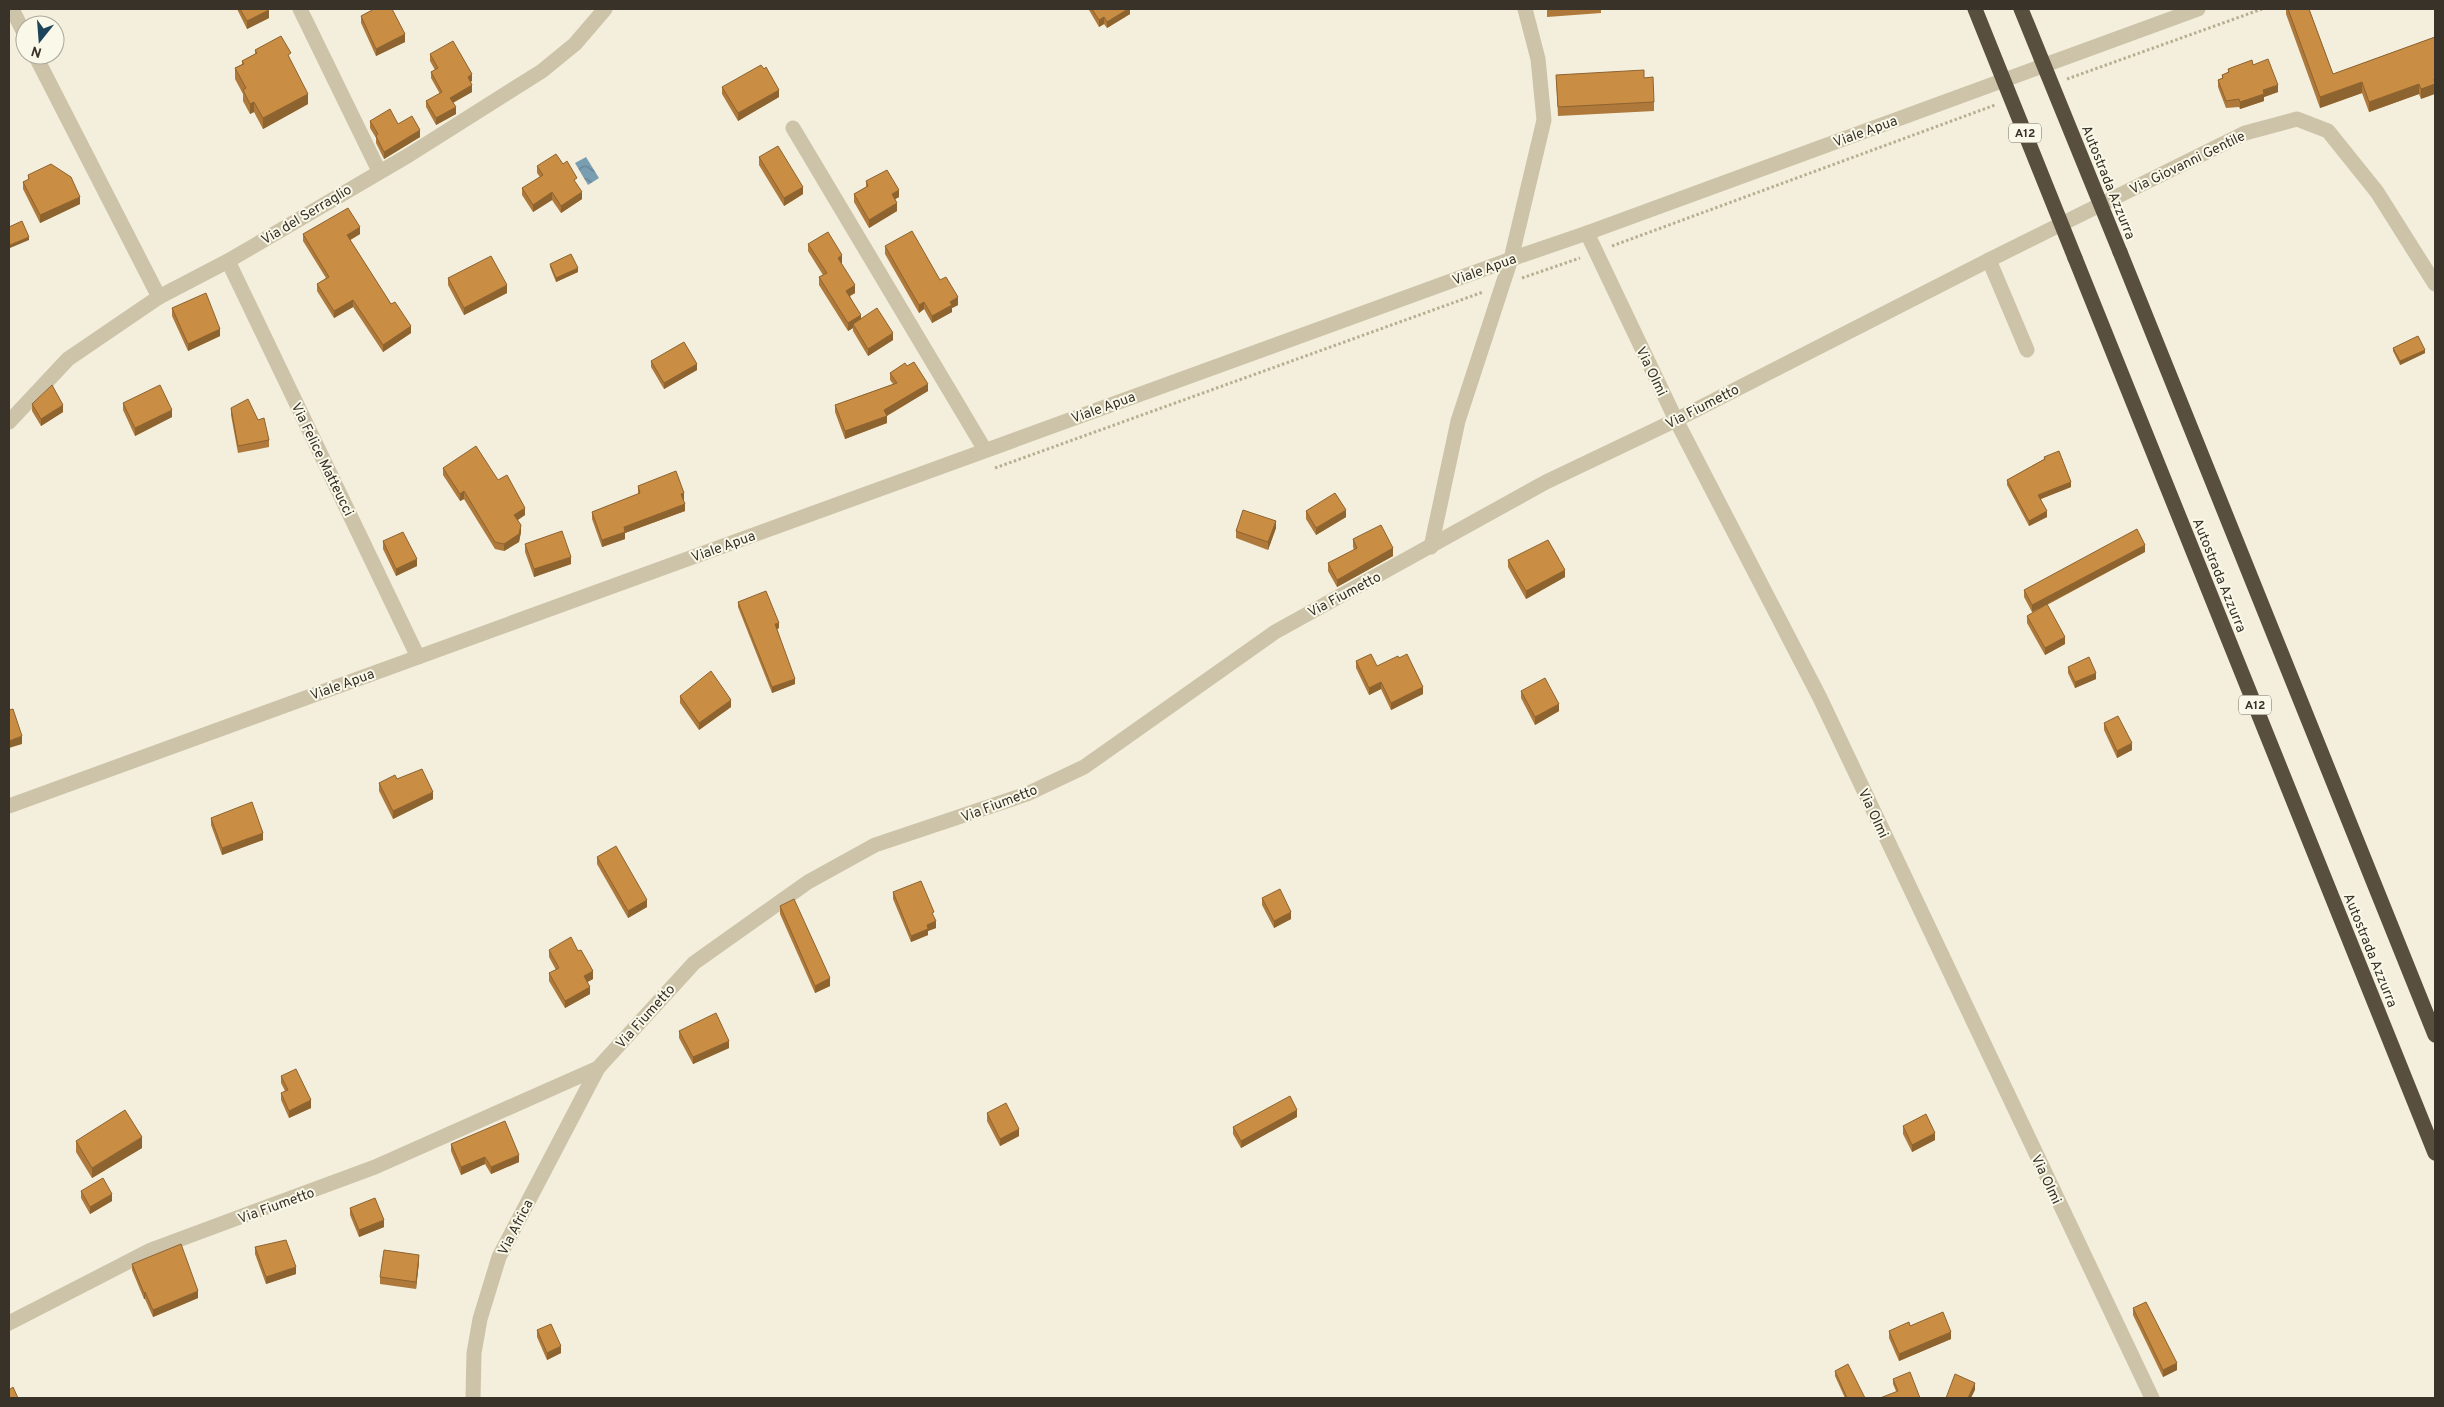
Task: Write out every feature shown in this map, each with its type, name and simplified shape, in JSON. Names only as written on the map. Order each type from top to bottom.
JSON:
[{"type":"highway","name":"Autostrada Azzurra","points":[[1975,9],[2435,1153]]},
{"type":"highway","name":"Autostrada Azzurra","points":[[2021,9],[2435,1035]]},
{"type":"street","points":[[300,9],[378,171]]},
{"type":"street","name":"Via del Serraglio","points":[[9,422],[68,359],[159,297],[228,260],[378,171],[409,155],[542,71],[575,44],[605,9]]},
{"type":"street","points":[[1431,547],[1458,421],[1511,259],[1544,120],[1538,59],[1525,9]]},
{"type":"street","name":"Viale Apua","points":[[9,806],[2198,9]]},
{"type":"street","points":[[40,65],[159,297]]},
{"type":"street","name":"Via Giovanni Gentile","points":[[1989,260],[2245,133],[2297,119],[2328,131],[2377,192],[2435,284]]},
{"type":"street","points":[[793,128],[985,450]]},
{"type":"street","name":"Via Olmi","points":[[1587,233],[1676,420],[1820,698],[2152,1398]]},
{"type":"street","name":"Via Felice Matteucci","points":[[228,260],[418,657]]},
{"type":"street","points":[[1989,260],[2027,350]]},
{"type":"street","name":"Via Fiumetto","points":[[9,1323],[151,1250],[375,1168],[598,1068],[694,963],[808,882],[875,845],[1027,794],[1084,767],[1275,632],[1546,482],[1676,420],[1989,260]]},
{"type":"street","name":"Via Africa","points":[[473,1398],[474,1353],[480,1319],[499,1256],[598,1068]]},
{"type":"water","points":[[586,157],[599,178],[588,185],[575,163]]},
{"type":"building","points":[[240,9],[268,9],[269,10],[247,21]]},
{"type":"building","points":[[374,9],[392,9],[405,34],[376,49],[361,16]]},
{"type":"building","points":[[1092,9],[1128,9],[1107,22],[1104,17],[1099,20]]},
{"type":"building","points":[[2288,9],[2309,9],[2333,74],[2435,37],[2435,84],[2421,89],[2419,84],[2369,102],[2362,82],[2320,97]]},
{"type":"building","points":[[281,36],[291,53],[288,55],[308,94],[263,118],[254,102],[250,104],[243,90],[246,88],[235,68],[244,64],[242,61],[257,53],[255,50]]},
{"type":"building","points":[[453,41],[472,74],[468,77],[472,85],[450,98],[456,107],[436,118],[426,101],[442,92],[431,72],[438,68],[430,54]]},
{"type":"building","points":[[2268,59],[2278,85],[2263,90],[2264,94],[2240,102],[2239,99],[2226,101],[2218,80],[2223,78],[2222,75],[2229,72],[2228,69],[2252,60],[2253,65]]},
{"type":"building","points":[[761,65],[764,69],[766,67],[779,90],[738,113],[722,87]]},
{"type":"building","points":[[1644,70],[1644,78],[1653,77],[1654,102],[1558,107],[1556,75]]},
{"type":"building","points":[[390,109],[398,124],[412,116],[420,130],[384,152],[376,136],[378,134],[370,121]]},
{"type":"building","points":[[778,146],[803,187],[784,198],[759,157]]},
{"type":"building","points":[[556,154],[563,164],[567,161],[577,178],[574,180],[582,192],[561,206],[552,192],[533,205],[522,188],[543,175],[537,166]]},
{"type":"building","points":[[51,164],[71,177],[80,197],[40,215],[23,182],[29,179],[28,175]]},
{"type":"building","points":[[887,170],[899,190],[892,194],[897,203],[869,220],[854,194],[868,186],[866,181]]},
{"type":"building","points":[[348,208],[360,227],[347,235],[391,304],[395,302],[411,326],[383,345],[353,300],[334,311],[317,284],[329,277],[303,234]]},
{"type":"building","points":[[22,221],[29,237],[10,245],[9,227]]},
{"type":"building","points":[[912,231],[940,280],[946,277],[958,297],[950,302],[952,305],[932,316],[924,302],[919,305],[885,246]]},
{"type":"building","points":[[828,232],[842,255],[838,258],[855,285],[846,291],[861,315],[848,323],[819,277],[827,273],[808,244]]},
{"type":"building","points":[[571,254],[578,268],[556,278],[550,264]]},
{"type":"building","points":[[491,256],[507,285],[464,308],[448,278]]},
{"type":"building","points":[[206,293],[220,329],[188,344],[172,308]]},
{"type":"building","points":[[877,308],[893,333],[868,349],[853,324]]},
{"type":"building","points":[[2418,336],[2425,350],[2400,361],[2393,348]]},
{"type":"building","points":[[684,342],[697,364],[664,383],[651,361]]},
{"type":"building","points":[[914,362],[928,384],[884,410],[887,416],[845,431],[835,405],[897,383],[890,373],[905,363],[907,366]]},
{"type":"building","points":[[52,385],[63,405],[41,419],[32,404]]},
{"type":"building","points":[[160,385],[172,410],[135,428],[123,403]]},
{"type":"building","points":[[248,399],[258,420],[264,418],[269,440],[238,446],[231,408]]},
{"type":"building","points":[[476,446],[498,480],[507,475],[525,508],[514,515],[521,525],[519,534],[504,544],[495,542],[464,491],[460,494],[443,468]]},
{"type":"building","points":[[2059,451],[2071,482],[2038,495],[2047,511],[2029,521],[2007,480],[2045,459],[2044,457]]},
{"type":"building","points":[[676,471],[684,493],[681,494],[685,504],[624,527],[625,532],[602,540],[592,512],[640,493],[638,486]]},
{"type":"building","points":[[1335,493],[1346,510],[1316,528],[1306,511]]},
{"type":"building","points":[[1243,510],[1276,521],[1268,542],[1236,531]]},
{"type":"building","points":[[1381,525],[1393,548],[1337,580],[1328,563],[1357,548],[1353,539]]},
{"type":"building","points":[[2137,529],[2145,545],[2032,605],[2024,590]]},
{"type":"building","points":[[562,531],[571,557],[534,569],[525,544]]},
{"type":"building","points":[[403,532],[417,559],[396,569],[383,541]]},
{"type":"building","points":[[1548,540],[1565,570],[1526,591],[1508,560]]},
{"type":"building","points":[[766,591],[779,623],[775,624],[795,679],[772,687],[738,602]]},
{"type":"building","points":[[2047,604],[2065,637],[2045,648],[2027,616]]},
{"type":"building","points":[[1371,654],[1377,666],[1407,654],[1423,687],[1391,703],[1381,682],[1369,688],[1356,661]]},
{"type":"building","points":[[2089,657],[2096,673],[2075,682],[2068,667]]},
{"type":"building","points":[[711,671],[731,700],[699,723],[680,696]]},
{"type":"building","points":[[1545,678],[1559,704],[1535,717],[1521,691]]},
{"type":"building","points":[[13,709],[22,736],[9,741],[9,710]]},
{"type":"building","points":[[2118,716],[2132,743],[2117,751],[2104,723]]},
{"type":"building","points":[[422,769],[433,792],[393,811],[379,783],[395,775],[397,779]]},
{"type":"building","points":[[252,802],[263,833],[222,848],[211,818]]},
{"type":"building","points":[[616,846],[647,900],[628,911],[597,857]]},
{"type":"building","points":[[921,881],[936,921],[927,925],[928,929],[911,936],[893,892]]},
{"type":"building","points":[[1280,889],[1291,912],[1274,921],[1262,898]]},
{"type":"building","points":[[794,899],[830,978],[815,986],[780,906]]},
{"type":"building","points":[[571,937],[578,951],[581,950],[593,971],[584,976],[590,987],[565,1001],[549,973],[559,968],[549,950]]},
{"type":"building","points":[[716,1013],[729,1041],[693,1057],[679,1031]]},
{"type":"building","points":[[296,1069],[311,1100],[289,1111],[281,1093],[288,1090],[281,1076]]},
{"type":"building","points":[[1290,1096],[1297,1110],[1241,1141],[1233,1127]]},
{"type":"building","points":[[1006,1103],[1019,1129],[1000,1139],[987,1113]]},
{"type":"building","points":[[125,1110],[142,1137],[92,1168],[76,1141]]},
{"type":"building","points":[[1926,1114],[1935,1133],[1912,1145],[1903,1126]]},
{"type":"building","points":[[505,1121],[519,1155],[491,1167],[485,1157],[461,1167],[451,1144]]},
{"type":"building","points":[[103,1178],[112,1194],[90,1207],[81,1191]]},
{"type":"building","points":[[375,1198],[384,1220],[359,1230],[350,1208]]},
{"type":"building","points":[[286,1240],[296,1267],[266,1277],[255,1247]]},
{"type":"building","points":[[181,1244],[198,1291],[153,1310],[132,1264]]},
{"type":"building","points":[[384,1250],[419,1255],[416,1282],[380,1277]]},
{"type":"building","points":[[2146,1302],[2177,1363],[2163,1370],[2133,1308]]},
{"type":"building","points":[[1943,1312],[1951,1332],[1899,1354],[1889,1331],[1909,1322],[1910,1326]]},
{"type":"building","points":[[551,1324],[561,1346],[547,1353],[537,1330]]},
{"type":"building","points":[[1848,1364],[1865,1398],[1847,1398],[1835,1371]]},
{"type":"building","points":[[1910,1372],[1920,1398],[1880,1398],[1898,1391],[1893,1379]]},
{"type":"building","points":[[1955,1374],[1975,1383],[1968,1398],[1946,1398]]},
{"type":"building","points":[[13,1387],[18,1398],[9,1398],[9,1390]]}]
